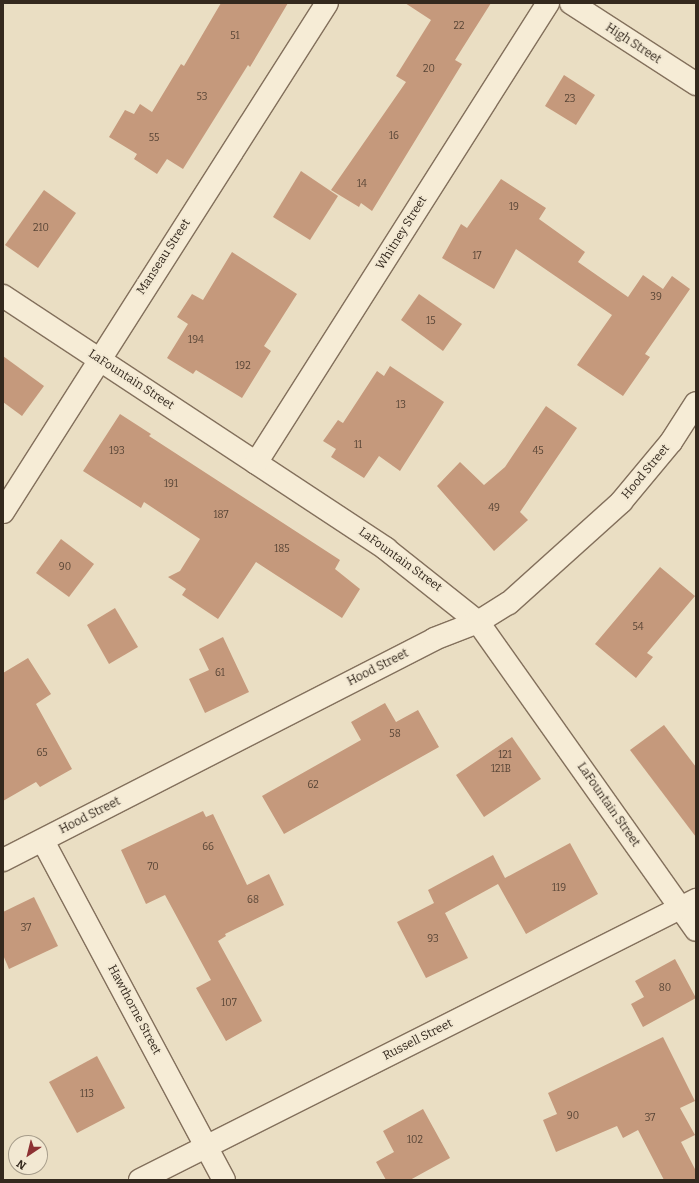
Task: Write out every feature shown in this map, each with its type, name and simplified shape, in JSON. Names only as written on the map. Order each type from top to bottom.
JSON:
[{"type":"street","name":"Manseau Street","points":[[3,512],[327,3]]},
{"type":"street","name":"Whitney Street","points":[[256,463],[548,3]]},
{"type":"street","name":"High Street","points":[[571,3],[696,84]]},
{"type":"street","name":"LaFountain Street","points":[[3,296],[386,549],[478,622],[688,904],[696,930]]},
{"type":"street","name":"Hood Street","points":[[3,860],[43,841],[434,639],[478,622],[509,603],[621,502],[671,442],[696,403]]},
{"type":"street","name":"Hawthorne Street","points":[[43,841],[208,1146],[224,1180]]},
{"type":"street","name":"Russell Street","points":[[140,1180],[688,904]]},
{"type":"building","points":[[221,3],[288,3],[250,67],[248,65],[183,169],[167,159],[157,174],[134,159],[137,154],[109,137],[125,110],[134,114],[140,104],[152,112],[181,64],[184,66]]},
{"type":"building","points":[[405,3],[491,3],[455,60],[462,64],[372,211],[361,203],[359,207],[331,190],[406,82],[396,76],[431,20]]},
{"type":"building","points":[[564,75],[595,95],[576,125],[545,106]]},
{"type":"building","points":[[301,171],[338,196],[310,240],[273,217]]},
{"type":"building","points":[[501,179],[546,208],[539,219],[585,252],[578,262],[628,297],[643,275],[663,289],[672,276],[690,289],[645,354],[650,357],[623,396],[577,365],[612,315],[516,249],[494,289],[442,258],[461,224],[467,228]]},
{"type":"building","points":[[44,190],[76,213],[38,268],[5,245]]},
{"type":"building","points":[[232,252],[297,294],[264,346],[271,351],[242,398],[196,370],[193,374],[167,358],[188,324],[177,317],[192,294],[203,300]]},
{"type":"building","points":[[419,294],[462,324],[443,351],[401,320]]},
{"type":"building","points":[[3,356],[44,386],[22,416],[3,402]]},
{"type":"building","points":[[390,366],[444,402],[400,471],[379,456],[364,478],[331,457],[336,449],[323,441],[338,420],[343,423],[377,371],[384,376]]},
{"type":"building","points":[[546,406],[577,428],[520,512],[528,520],[494,551],[437,486],[460,462],[484,485],[505,467]]},
{"type":"building","points":[[120,414],[151,434],[149,436],[340,560],[335,569],[360,589],[342,618],[256,562],[218,619],[182,595],[186,589],[168,577],[180,571],[200,539],[144,502],[141,508],[83,471]]},
{"type":"building","points":[[61,539],[94,564],[69,597],[36,573]]},
{"type":"building","points":[[660,567],[695,596],[647,653],[653,657],[636,678],[595,644]]},
{"type":"building","points":[[115,608],[138,647],[109,664],[87,625]]},
{"type":"building","points":[[223,637],[249,692],[205,713],[189,679],[209,670],[199,649]]},
{"type":"building","points":[[28,658],[51,694],[36,704],[72,769],[40,787],[36,782],[3,801],[3,673]]},
{"type":"building","points":[[385,703],[396,722],[418,710],[439,747],[284,834],[262,796],[361,740],[351,722]]},
{"type":"building","points":[[664,725],[696,767],[696,837],[630,750]]},
{"type":"building","points":[[512,737],[541,779],[484,817],[456,775]]},
{"type":"building","points":[[203,811],[206,817],[213,814],[247,885],[269,874],[284,905],[225,934],[226,936],[218,941],[262,1021],[226,1041],[196,988],[211,980],[165,895],[146,904],[121,850]]},
{"type":"building","points":[[570,843],[598,894],[526,934],[498,884],[445,913],[468,958],[426,978],[397,922],[434,903],[428,890],[493,855],[505,878]]},
{"type":"building","points":[[34,897],[58,946],[9,969],[3,955],[3,912]]},
{"type":"building","points":[[675,959],[696,998],[643,1027],[631,1004],[644,997],[635,981]]},
{"type":"building","points":[[663,1037],[695,1101],[680,1108],[695,1135],[681,1142],[696,1171],[696,1180],[664,1180],[638,1130],[623,1138],[617,1126],[556,1152],[543,1120],[557,1114],[548,1093]]},
{"type":"building","points":[[97,1056],[125,1108],[77,1133],[49,1082]]},
{"type":"building","points":[[423,1109],[450,1158],[410,1180],[386,1180],[376,1162],[394,1152],[383,1131]]}]
